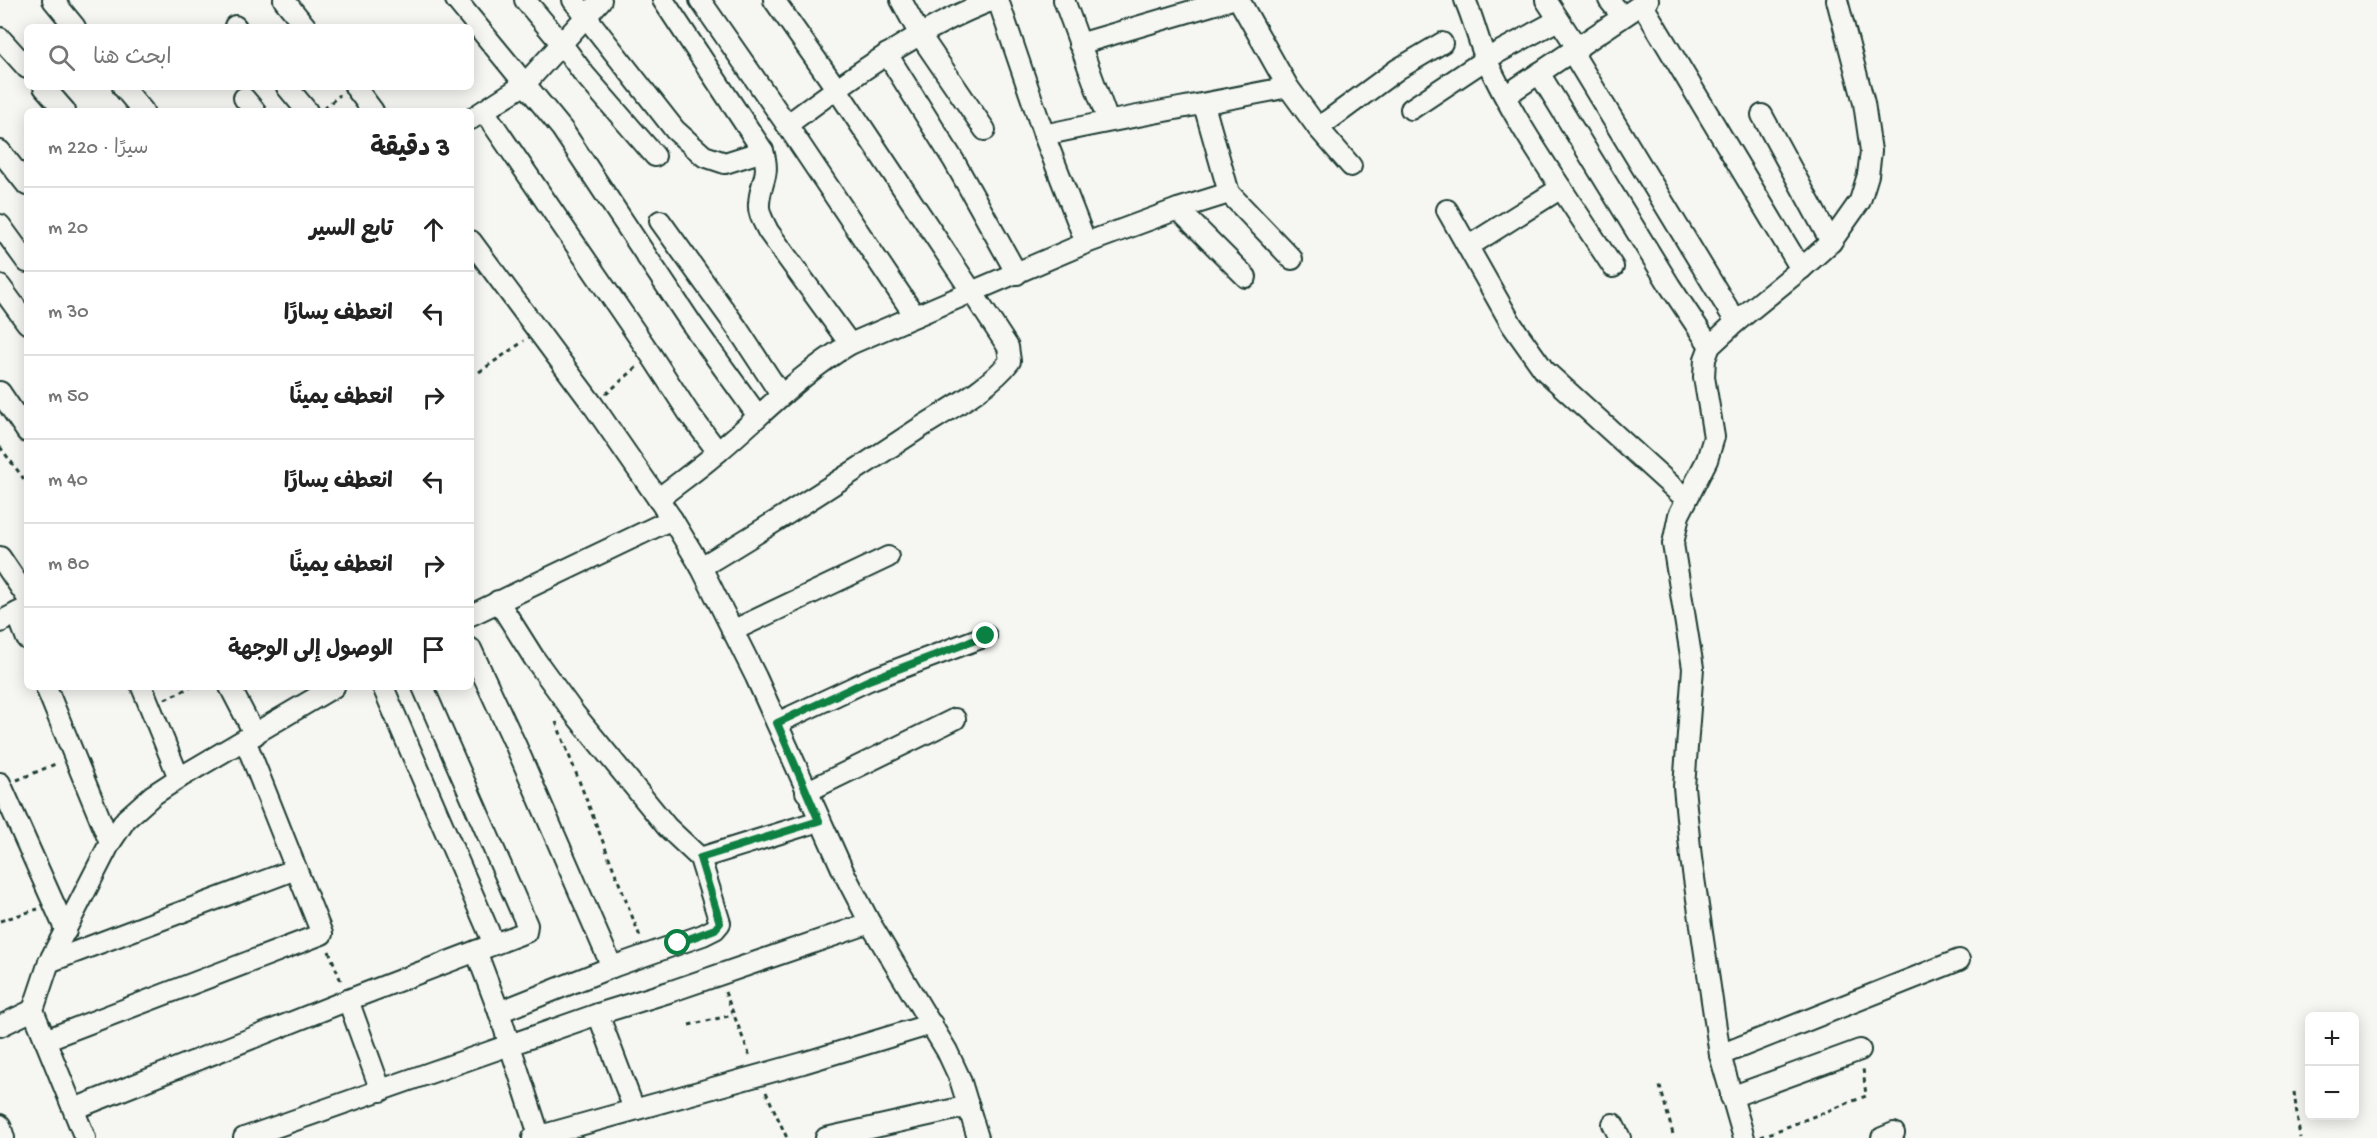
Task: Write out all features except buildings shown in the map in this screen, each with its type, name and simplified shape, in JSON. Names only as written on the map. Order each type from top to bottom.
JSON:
[{"type":"street","points":[[53,0],[73,24]]},
{"type":"street","points":[[284,0],[304,24]]},
{"type":"street","points":[[456,0],[584,160],[692,323],[758,416]]},
{"type":"street","points":[[525,0],[584,74],[655,156]]},
{"type":"street","points":[[573,0],[675,129],[704,156],[725,163],[763,151]]},
{"type":"street","points":[[601,0],[525,84],[477,115],[651,355],[688,412],[718,452]]},
{"type":"street","points":[[663,0],[763,151],[767,164],[766,177],[759,202],[760,213],[768,231],[850,344]]},
{"type":"street","points":[[700,0],[915,316]]},
{"type":"street","points":[[701,567],[771,526],[1001,373],[1010,361],[1008,347],[836,88],[774,0]]},
{"type":"street","points":[[901,0],[920,35],[985,130]]},
{"type":"street","points":[[787,125],[836,88],[887,54],[970,9],[993,0]]},
{"type":"street","points":[[998,0],[1044,135],[1086,243]]},
{"type":"street","points":[[1064,0],[1108,121]]},
{"type":"street","points":[[1079,44],[1229,0]]},
{"type":"street","points":[[1239,0],[1288,87],[1318,128],[1351,166]]},
{"type":"street","points":[[1465,0],[1475,21],[1486,59],[1505,96],[1535,149],[1613,267]]},
{"type":"street","points":[[1546,0],[1736,322]]},
{"type":"street","points":[[1609,0],[1623,16]]},
{"type":"street","points":[[1744,1138],[1720,1055],[1685,807],[1684,787],[1693,668],[1673,544],[1674,529],[1686,499],[1707,460],[1714,437],[1704,377],[1704,358],[1710,346],[1831,242],[1860,201],[1868,175],[1871,151],[1864,103],[1837,0]]},
{"type":"street","points":[[1505,96],[1645,2],[1802,269]]},
{"type":"street","points":[[1411,109],[1486,59],[1558,20]]},
{"type":"street","points":[[0,38],[24,65]]},
{"type":"street","points":[[1318,128],[1398,69],[1442,43]]},
{"type":"street","points":[[887,54],[954,160],[1017,274]]},
{"type":"street","points":[[1539,73],[1657,266],[1710,346]]},
{"type":"street","points":[[1044,135],[1288,87]]},
{"type":"street","points":[[47,90],[62,108]]},
{"type":"street","points":[[126,90],[140,108]]},
{"type":"street","points":[[289,90],[304,108]]},
{"type":"street","points":[[349,90],[370,108]]},
{"type":"street","points":[[1204,105],[1229,193],[1292,259]]},
{"type":"street","points":[[1762,115],[1831,242]]},
{"type":"street","points":[[0,151],[24,181]]},
{"type":"street","points":[[1469,246],[1561,188]]},
{"type":"street","points":[[658,499],[718,452],[781,394],[820,362],[850,344],[1086,243],[1229,193]]},
{"type":"street","points":[[1178,209],[1246,277]]},
{"type":"street","points":[[1447,210],[1512,325],[1544,370],[1686,499]]},
{"type":"street","points":[[660,221],[781,394]]},
{"type":"street","points":[[0,225],[24,258]]},
{"type":"street","points":[[474,245],[593,405],[672,519],[701,567],[777,723],[819,821],[870,924],[932,1024],[960,1079],[978,1138]]},
{"type":"street","points":[[0,286],[24,319]]},
{"type":"street","points":[[0,392],[24,428]]},
{"type":"street","points":[[474,613],[672,519]]},
{"type":"street","points":[[0,557],[24,629]]},
{"type":"street","points":[[732,631],[888,557]]},
{"type":"street","points":[[498,601],[534,658],[574,713],[667,827],[700,858],[718,914],[718,926],[703,935],[612,967],[499,1012]]},
{"type":"street","points":[[777,723],[869,680],[986,636]]},
{"type":"street","points":[[474,655],[521,756],[612,967]]},
{"type":"street","points":[[47,690],[110,843]]},
{"type":"street","points":[[143,690],[179,778]]},
{"type":"street","points":[[45,1040],[322,934],[231,690]]},
{"type":"street","points":[[383,690],[494,944]]},
{"type":"street","points":[[74,1109],[348,1000],[524,934],[528,930],[424,690]]},
{"type":"street","points":[[85,1138],[33,1010],[49,962],[110,843],[135,809],[179,778],[250,738],[311,693]]},
{"type":"street","points":[[806,792],[955,719]]},
{"type":"street","points":[[1,785],[66,931]]},
{"type":"street","points":[[700,858],[819,821]]},
{"type":"street","points":[[49,962],[296,868]]},
{"type":"street","points":[[244,1138],[598,1014],[669,993],[870,924]]},
{"type":"street","points":[[476,951],[510,1045],[537,1137],[932,1024]]},
{"type":"street","points":[[1720,1055],[1959,960]]},
{"type":"street","points":[[348,1000],[381,1090]]},
{"type":"street","points":[[0,1026],[33,1010]]},
{"type":"street","points":[[598,1014],[634,1109]]},
{"type":"street","points":[[1731,1097],[1860,1050]]},
{"type":"street","points":[[826,1138],[969,1106]]},
{"type":"street","points":[[0,1125],[4,1138]]},
{"type":"path","points":[[324,108],[349,90]]},
{"type":"path","points":[[478,372],[538,332]]},
{"type":"path","points":[[593,405],[651,355]]},
{"type":"path","points":[[0,447],[24,479]]},
{"type":"path","points":[[150,706],[185,690]]},
{"type":"path","points":[[556,719],[647,955]]},
{"type":"path","points":[[1,785],[73,757]]},
{"type":"path","points":[[0,921],[54,904]]},
{"type":"path","points":[[322,934],[348,1000]]},
{"type":"path","points":[[689,1025],[733,1014],[787,1138]]},
{"type":"path","points":[[1760,1138],[1866,1096],[1860,1050]]},
{"type":"path","points":[[1660,1086],[1674,1138]]},
{"type":"path","points":[[2294,1092],[2300,1138]]},
{"type":"route","points":[[678,943],[703,935],[715,929],[720,923],[700,858],[819,821],[777,723],[869,680],[986,636]]}]
